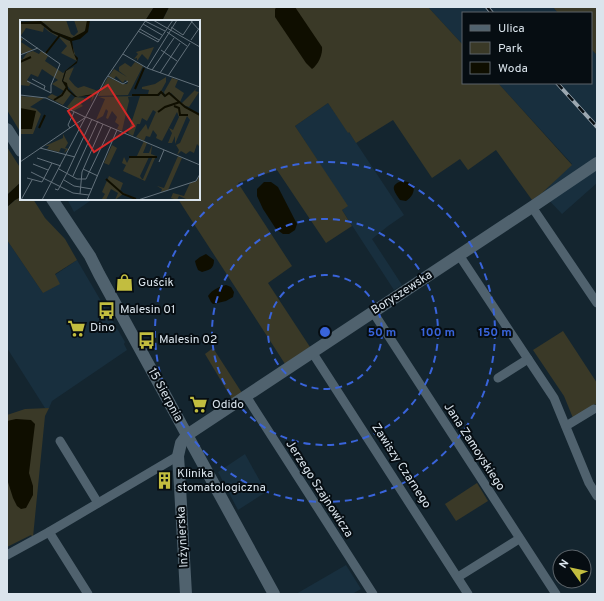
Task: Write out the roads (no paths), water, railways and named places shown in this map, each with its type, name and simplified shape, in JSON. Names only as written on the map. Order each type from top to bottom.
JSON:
[{"type":"street","points":[[7,129],[20,149]]},
{"type":"street","name":"Boryszewska","points":[[187,434],[532,208],[597,163]]},
{"type":"street","name":"15 Sierpnia","points":[[53,200],[90,256],[274,594]]},
{"type":"street","points":[[532,208],[597,303]]},
{"type":"street","points":[[459,255],[554,398],[589,483],[597,496]]},
{"type":"street","name":"Jana Zamoyskiego","points":[[373,312],[556,594]]},
{"type":"street","name":"Zawiszy Czarnego","points":[[312,352],[468,594]]},
{"type":"street","points":[[498,378],[528,359]]},
{"type":"street","name":"Jerzego Szajnowicza","points":[[246,396],[373,594]]},
{"type":"street","points":[[566,426],[594,409]]},
{"type":"street","name":"Inżynierska","points":[[186,594],[178,456],[181,442],[187,434]]},
{"type":"street","points":[[60,440],[98,503]]},
{"type":"street","points":[[7,555],[178,456]]},
{"type":"street","points":[[49,532],[88,594]]},
{"type":"street","points":[[458,577],[519,539]]},
{"type":"water","points":[[154,7],[169,7],[162,20],[146,20]]},
{"type":"water","points":[[277,7],[295,7],[322,47],[320,59],[312,69],[306,63],[275,17],[275,9]]},
{"type":"water","points":[[402,181],[408,182],[414,186],[412,195],[406,201],[400,200],[394,189],[395,184]]},
{"type":"water","points":[[264,182],[271,182],[278,187],[297,224],[295,230],[289,234],[283,234],[276,229],[263,209],[257,196],[257,189]]},
{"type":"water","points":[[20,183],[20,198],[7,207],[7,195]]},
{"type":"water","points":[[206,254],[214,260],[214,263],[211,269],[202,272],[198,270],[195,261]]},
{"type":"water","points":[[226,285],[231,287],[234,292],[233,297],[226,301],[213,304],[208,296],[214,290]]},
{"type":"water","points":[[16,419],[31,420],[35,424],[29,473],[33,486],[33,495],[26,508],[21,509],[17,506],[13,498],[7,479],[7,421]]},
{"type":"railway","points":[[487,7],[491,12]]},
{"type":"railway","points":[[558,84],[597,127]]},
{"type":"place","name":"Guścik","points":[[125,283]]},
{"type":"place","name":"Malesin 01","points":[[107,310]]},
{"type":"place","name":"Dino","points":[[77,328]]},
{"type":"place","name":"Malesin 02","points":[[146,340]]},
{"type":"place","name":"Odido","points":[[199,405]]},
{"type":"place","name":"Klinika stomatologiczna","points":[[164,481]]}]
